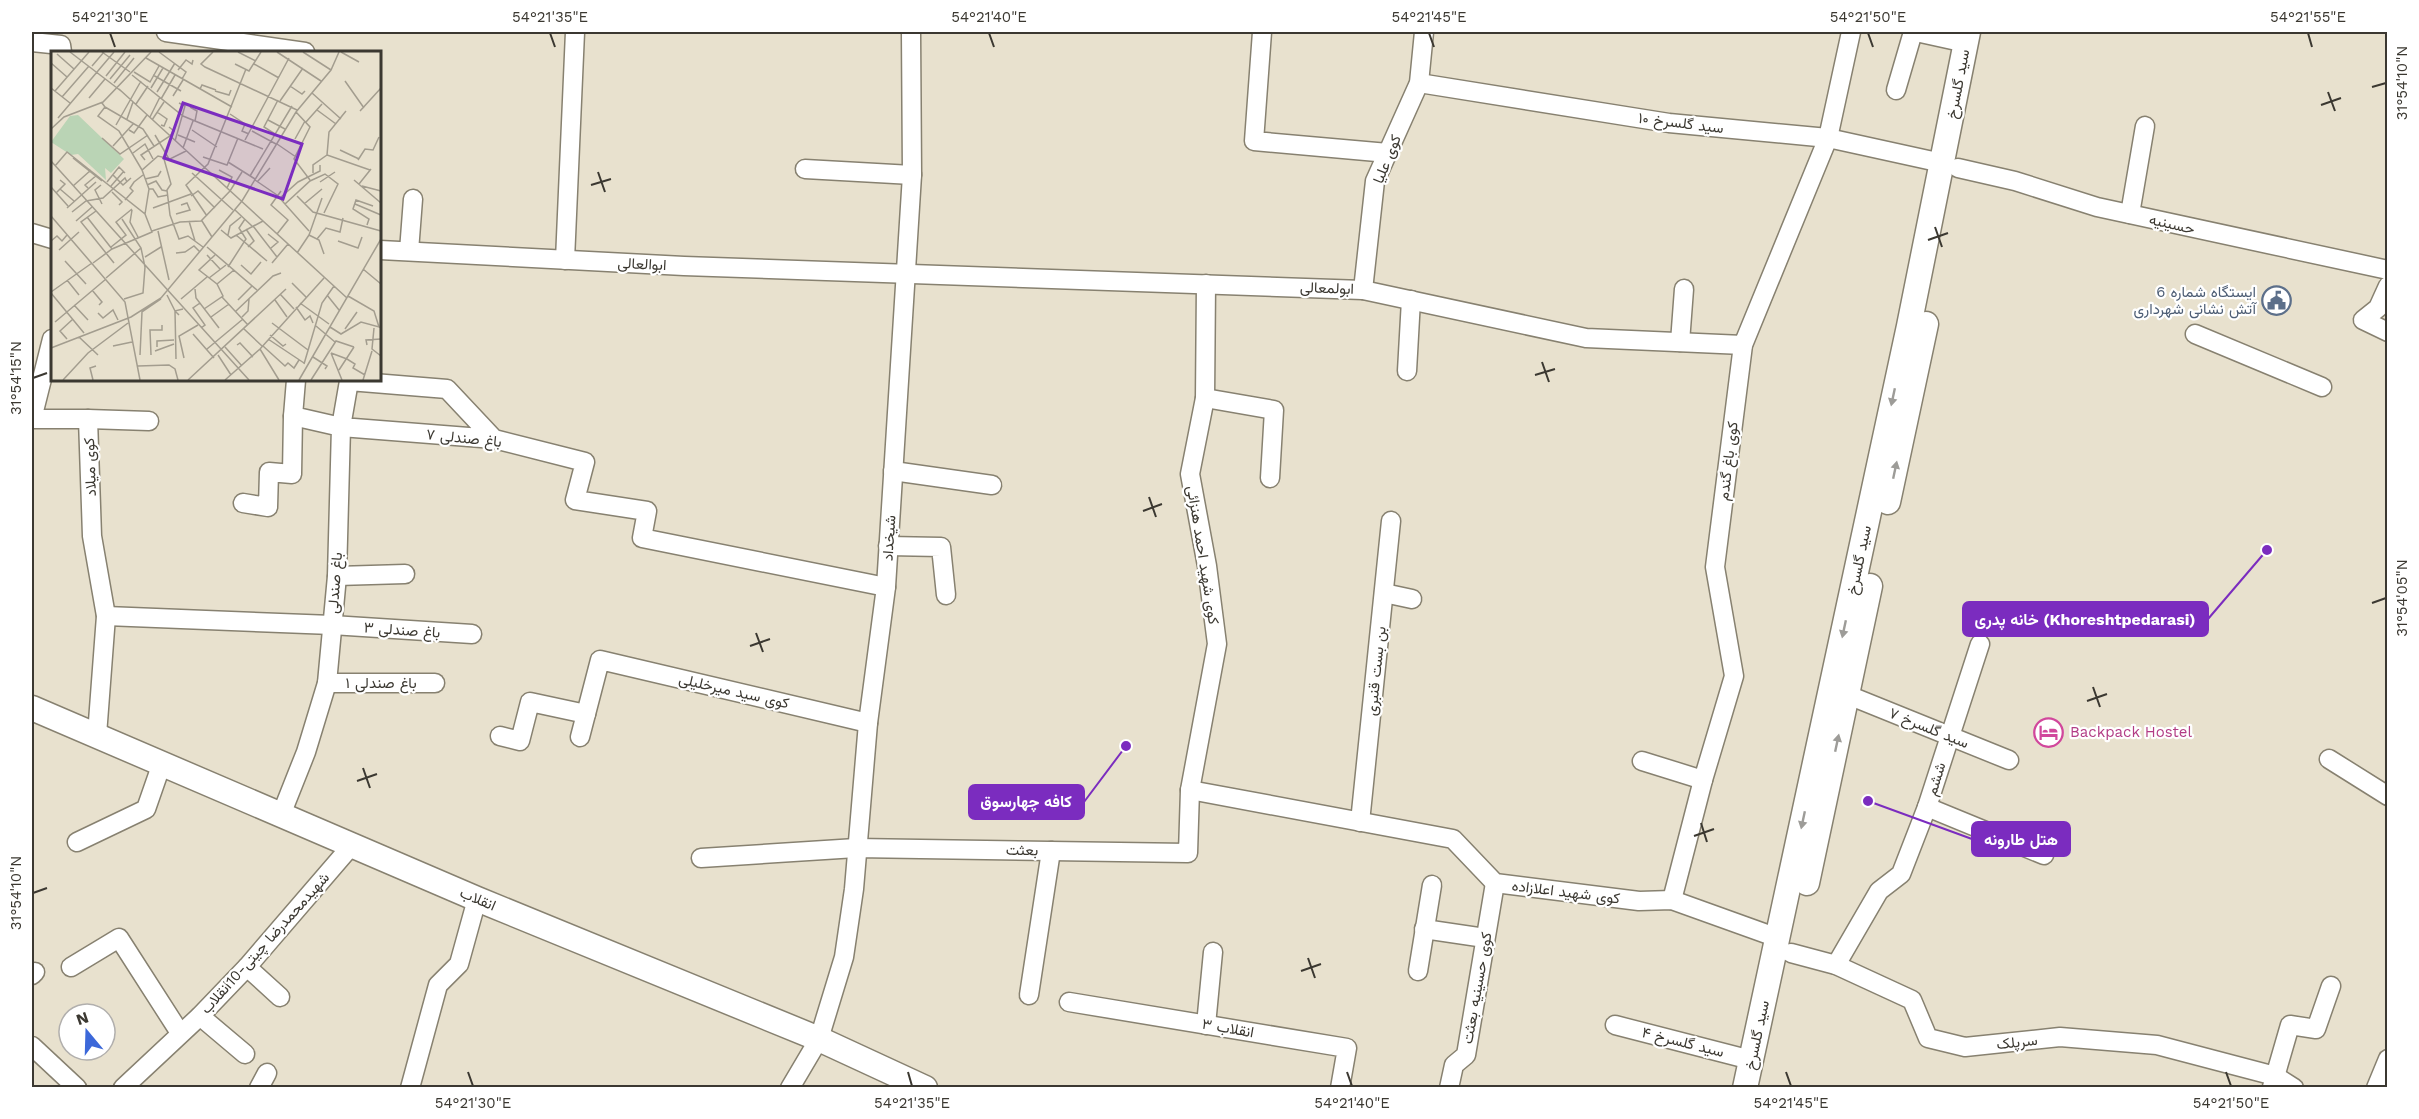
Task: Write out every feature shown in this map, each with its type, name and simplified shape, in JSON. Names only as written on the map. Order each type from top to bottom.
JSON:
[{"type":"main road","name":"سید گلسرخ","points":[[1762,1088],[1784,946],[1950,165],[1973,35]]},
{"type":"main road","name":"سید گلسرخ","points":[[1745,1088],[1848,695],[1895,429]]},
{"type":"main road","name":"انقلاب","points":[[32,708],[477,898],[819,1039],[925,1088]]},
{"type":"street","points":[[166,32],[298,51]]},
{"type":"street","points":[[565,260],[575,32]]},
{"type":"street","name":"شیخداد","points":[[790,1088],[819,1039],[844,957],[854,890],[868,723],[886,587],[912,175],[911,32]]},
{"type":"street","points":[[1262,32],[1254,141],[1388,153]]},
{"type":"street","name":"کوی علیا","points":[[1363,290],[1375,181],[1419,83],[1424,32]]},
{"type":"street","name":"کوی باغ گندم","points":[[1672,900],[1703,780],[1734,676],[1715,567],[1743,345],[1828,138],[1851,32]]},
{"type":"street","points":[[1896,90],[1915,32],[1973,35]]},
{"type":"street","points":[[32,42],[61,45],[62,51]]},
{"type":"street","name":"سید گلسرخ ۱۰","points":[[1419,83],[1669,123],[1828,138],[1950,165]]},
{"type":"street","points":[[2130,214],[2145,126]]},
{"type":"street","name":"حسینیه","points":[[1950,165],[2130,214],[2388,270]]},
{"type":"street","points":[[805,168],[912,175]]},
{"type":"street","points":[[410,251],[413,199]]},
{"type":"street","points":[[32,232],[51,239]]},
{"type":"street","name":"ابوالعالی","points":[[381,250],[906,274]]},
{"type":"street","name":"ابولمعالی","points":[[906,274],[1363,290],[1586,338],[1743,345]]},
{"type":"street","name":"کوی شهید احمد هنزائی","points":[[1188,853],[1190,790],[1217,644],[1190,474],[1205,398],[1206,284]]},
{"type":"street","points":[[2388,286],[2378,309],[2363,320],[2388,332]]},
{"type":"street","points":[[1680,342],[1684,289]]},
{"type":"street","points":[[1407,371],[1411,300]]},
{"type":"street","points":[[2195,334],[2322,387]]},
{"type":"street","name":"کوی میلاد","points":[[51,343],[32,419],[88,419],[92,536],[106,616],[97,735]]},
{"type":"street","points":[[243,504],[268,507],[269,472],[292,474],[296,381]]},
{"type":"street","name":"باغ صندلی","points":[[281,815],[306,752],[327,683],[337,576],[341,427],[349,381],[447,389],[494,440]]},
{"type":"street","points":[[1205,398],[1274,410],[1270,478]]},
{"type":"street","points":[[294,416],[341,427]]},
{"type":"street","points":[[88,419],[149,421]]},
{"type":"street","name":"باغ صندلی ۷","points":[[341,427],[494,440],[585,462],[574,500],[647,511],[642,538],[886,587]]},
{"type":"street","points":[[893,471],[992,485]]},
{"type":"street","name":"بن بست قنبری","points":[[1360,822],[1391,521]]},
{"type":"street","points":[[888,546],[941,547],[946,596]]},
{"type":"street","points":[[337,576],[405,574]]},
{"type":"street","points":[[1384,592],[1412,599]]},
{"type":"street","points":[[106,616],[332,625]]},
{"type":"street","name":"باغ صندلی ۳","points":[[332,625],[472,634]]},
{"type":"street","name":"ششم","points":[[1836,965],[1879,891],[1901,874],[1927,807],[1980,644]]},
{"type":"street","name":"کوی سید میرخلیلی","points":[[586,714],[600,660],[868,723]]},
{"type":"street","name":"باغ صندلی ۱","points":[[327,683],[435,683]]},
{"type":"street","name":"سید گلسرخ ۷","points":[[1848,695],[2009,760]]},
{"type":"street","points":[[500,736],[520,741],[530,702],[586,714],[580,736]]},
{"type":"street","points":[[2329,759],[2388,796]]},
{"type":"street","points":[[1642,761],[1703,780]]},
{"type":"street","points":[[77,842],[146,809],[162,763]]},
{"type":"street","name":"کوی شهید اعلازاده","points":[[1190,790],[1453,839],[1495,883],[1640,902],[1672,900],[1784,946]]},
{"type":"street","points":[[1927,807],[2044,855]]},
{"type":"street","name":"شهیدمحمدرضا چیتی-10انقلاب","points":[[123,1088],[200,1016],[247,967],[352,845]]},
{"type":"street","name":"بعثت","points":[[701,858],[856,848],[1188,853]]},
{"type":"street","points":[[1029,995],[1051,851]]},
{"type":"street","name":"کوی حسینیه بعثت","points":[[1449,1088],[1454,1065],[1466,1055],[1495,883]]},
{"type":"street","points":[[1418,971],[1432,885]]},
{"type":"street","points":[[410,1088],[438,985],[459,964],[477,898]]},
{"type":"street","points":[[1424,929],[1485,938]]},
{"type":"street","points":[[71,966],[119,938],[180,1033]]},
{"type":"street","name":"سرپلک","points":[[1784,946],[1836,965],[1912,1000],[1928,1038],[1937,1041],[1965,1047],[2060,1037],[2157,1046],[2294,1088]]},
{"type":"street","points":[[1206,1025],[1213,952]]},
{"type":"street","points":[[247,967],[280,997]]},
{"type":"street","points":[[2274,1082],[2290,1025],[2316,1029],[2331,986]]},
{"type":"street","name":"انقلاب ۳","points":[[1069,1002],[1347,1048],[1340,1088]]},
{"type":"street","points":[[200,1016],[245,1054]]},
{"type":"street","name":"سید گلسرخ ۴","points":[[1615,1025],[1751,1060]]},
{"type":"street","points":[[32,1046],[77,1088]]},
{"type":"street","points":[[2376,1088],[2388,1059]]},
{"type":"place","name":"ایستگاه شماره 6 آتش نشانی شهرداری","points":[[2277,301]]},
{"type":"place","name":"خانه پدری (Khoreshtpedarasi)","points":[[2267,550]]},
{"type":"place","name":"Backpack Hostel","points":[[2049,732]]},
{"type":"place","name":"کافه چهارسوق","points":[[1126,746]]},
{"type":"place","name":"هتل طارونه","points":[[1868,801]]}]
